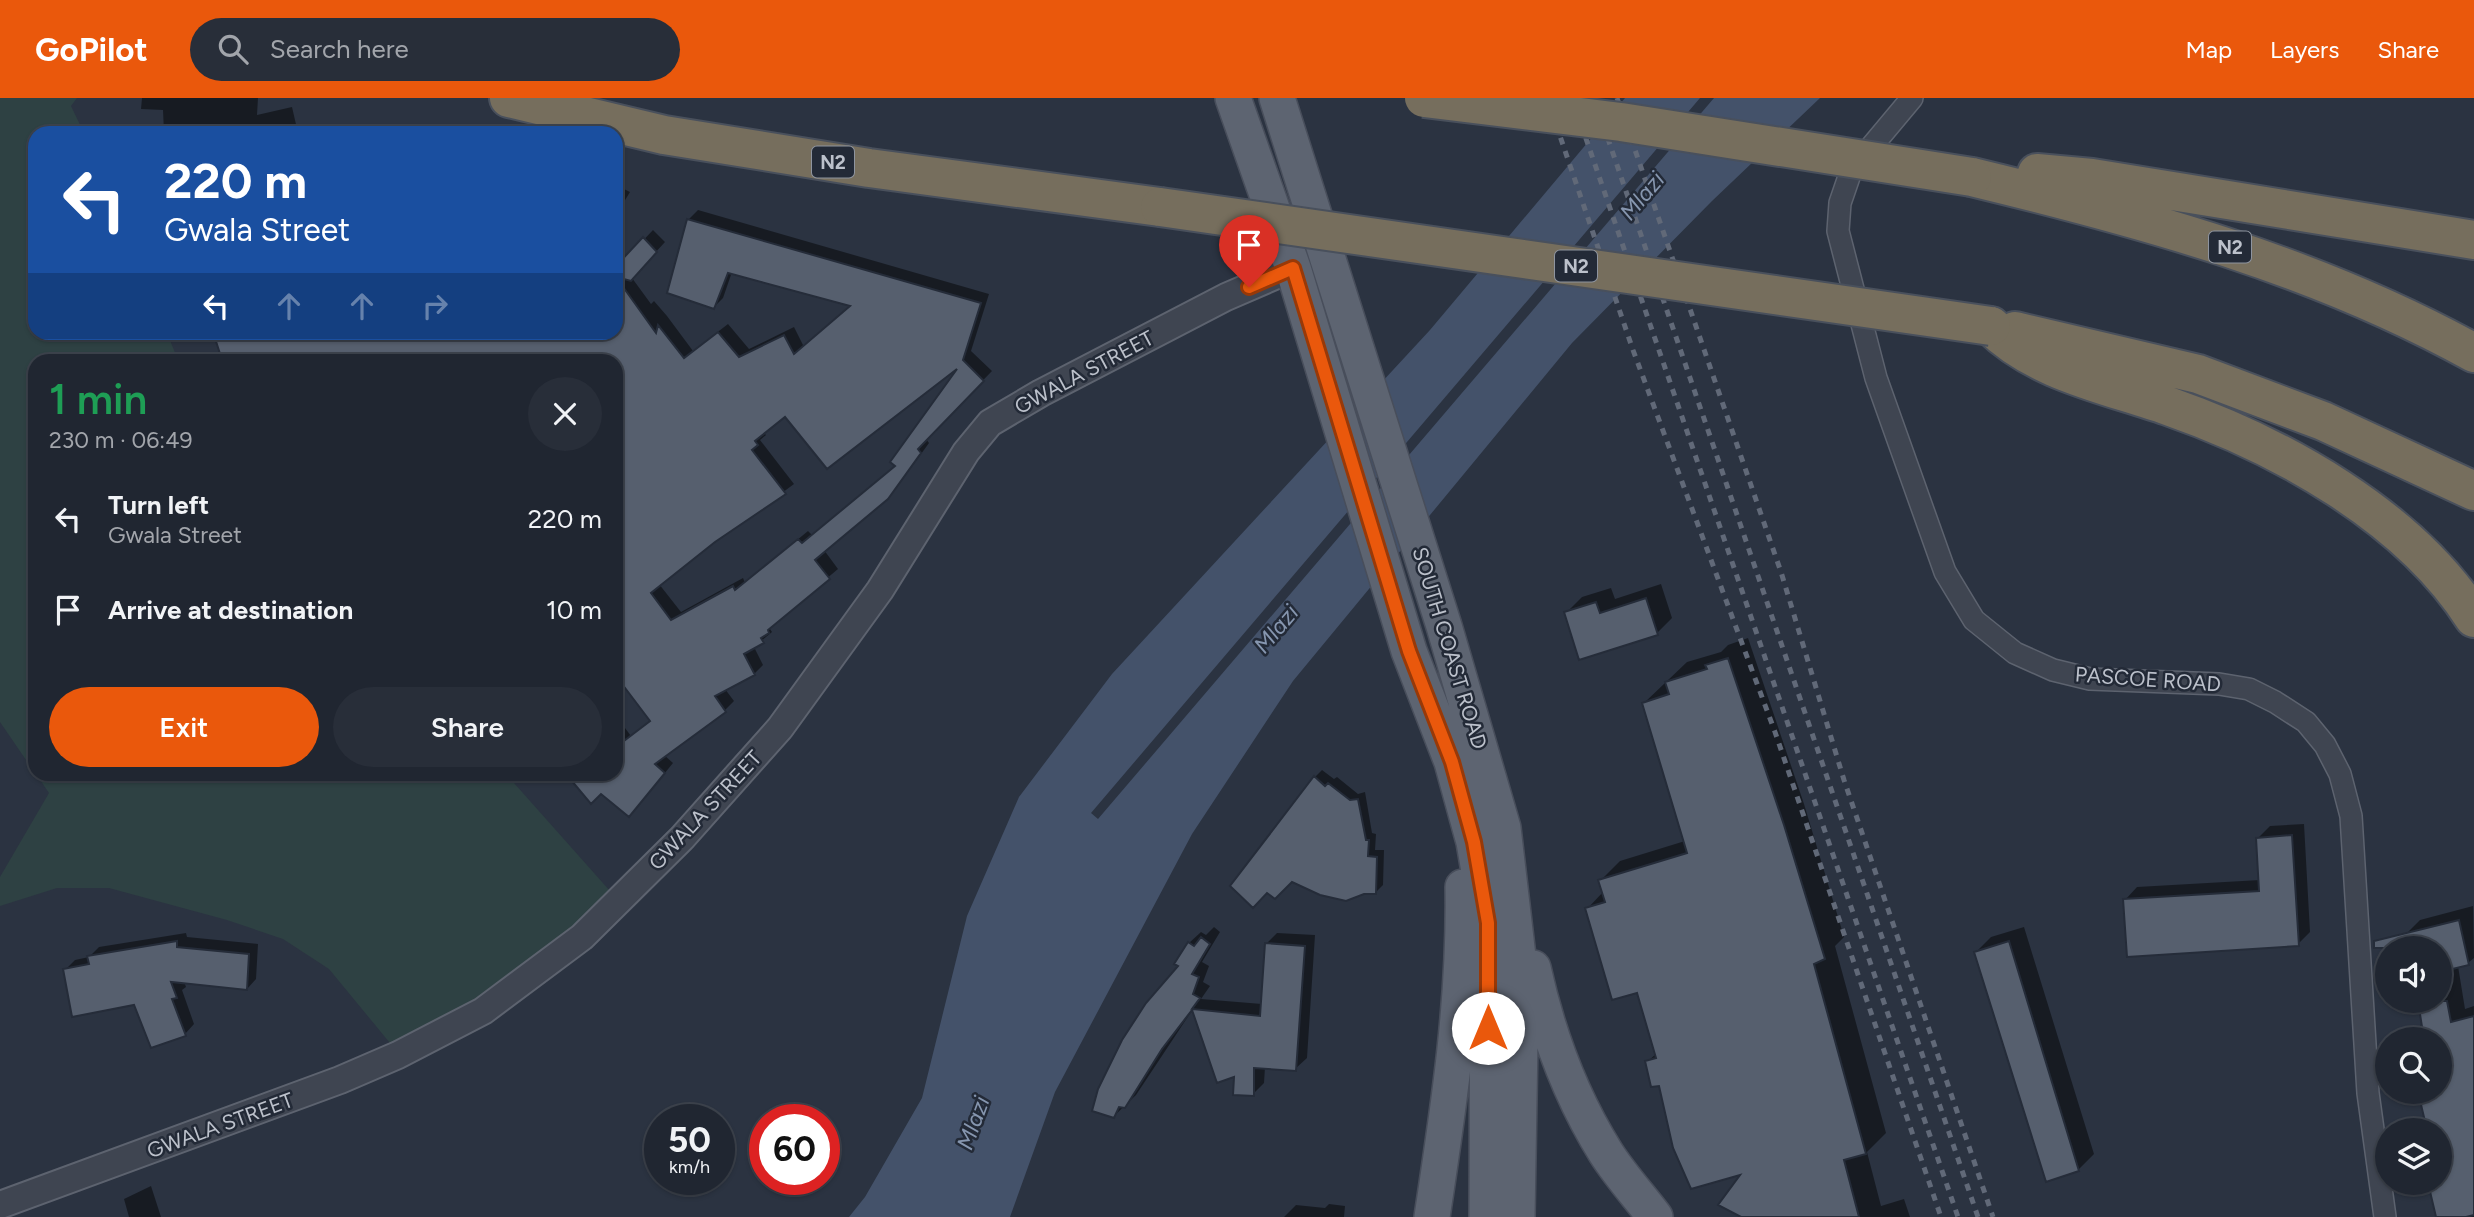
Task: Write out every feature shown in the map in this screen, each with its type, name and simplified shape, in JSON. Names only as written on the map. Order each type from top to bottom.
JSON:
[{"type":"highway","name":"N2","points":[[509,98],[664,135],[869,168],[1991,326],[2097,348],[2198,374],[2323,421],[2474,491]]},
{"type":"highway","name":"N2","points":[[1424,98],[1621,122],[1972,177],[2164,225],[2272,261],[2474,354]]},
{"type":"highway","points":[[1972,177],[2048,173],[2092,178],[2460,237]]},
{"type":"highway","points":[[1991,326],[2022,353],[2176,409],[2317,476],[2394,528],[2429,561],[2474,618]]},
{"type":"main road","name":"SOUTH COAST ROAD","points":[[1233,98],[1293,268],[1409,651],[1452,762],[1474,842],[1488,923],[1487,1217]]},
{"type":"main road","name":"SOUTH COAST ROAD","points":[[1277,98],[1444,626],[1503,828],[1521,982],[1517,1217]]},
{"type":"main road","points":[[1424,694],[1429,727],[1462,856],[1463,907],[1462,994],[1456,1058],[1432,1217]]},
{"type":"main road","points":[[1503,828],[1546,1021],[1570,1084],[1606,1153],[1655,1217]]},
{"type":"street","name":"PASCOE ROAD","points":[[1912,98],[1852,171],[1840,203],[1838,231],[1876,378],[1945,572],[1974,620],[2015,653],[2053,670],[2090,679],[2219,684],[2249,689],[2306,722],[2325,745],[2340,774],[2351,816],[2368,1093],[2385,1217]]},
{"type":"street","name":"GWALA STREET","points":[[0,1205],[340,1080],[398,1055],[483,1011],[582,937],[682,838],[780,728],[880,590],[966,452],[990,423],[1041,393],[1226,297],[1293,268]]},
{"type":"shaded area","points":[[0,98],[77,98],[71,106],[81,126],[28,126],[28,340],[170,340],[176,354],[28,354],[28,763],[0,722]]},
{"type":"shaded area","points":[[41,781],[512,781],[618,900],[580,936],[399,1054],[329,969],[283,939],[227,920],[109,888],[57,888],[0,906],[0,877],[49,793]]},
{"type":"water","name":"Mlazi","points":[[1625,98],[1700,98],[1091,813],[1098,819],[1714,98],[1820,98],[1712,201],[1572,343],[1293,681],[1192,834],[1055,1092],[1010,1217],[849,1217],[865,1197],[922,1098],[967,916],[1019,797],[1112,674],[1430,330]]},
{"type":"building","points":[[687,219],[981,303],[963,360],[984,381],[918,449],[921,453],[888,499],[815,560],[830,579],[768,630],[769,633],[761,638],[764,643],[744,654],[755,675],[715,696],[726,712],[655,764],[665,773],[629,817],[601,794],[591,804],[572,781],[623,781],[623,742],[650,721],[623,685],[623,354],[220,354],[216,340],[623,340],[623,287],[656,333],[658,325],[684,358],[718,332],[739,357],[784,335],[794,354],[850,306],[728,273],[714,309],[667,293]],"holes":[[[957,369],[890,462],[895,466],[802,543],[798,539],[735,590],[733,586],[671,620],[651,593],[715,542],[786,494],[752,450],[758,445],[755,441],[785,417],[827,469]]]},
{"type":"building","points":[[643,237],[657,252],[631,281],[623,279],[623,258]]},
{"type":"building","points":[[1646,598],[1658,635],[1579,660],[1564,612],[1596,602],[1600,613]]},
{"type":"building","points":[[1728,658],[1825,959],[1814,964],[1866,1154],[1844,1160],[1859,1217],[1741,1217],[1718,1205],[1740,1175],[1691,1189],[1673,1148],[1659,1086],[1651,1087],[1645,1061],[1656,1058],[1637,993],[1612,1000],[1585,908],[1605,902],[1598,880],[1687,853],[1642,703],[1669,694],[1665,682],[1707,669],[1705,665]]},
{"type":"building","points":[[1314,776],[1325,786],[1328,783],[1350,800],[1358,799],[1366,840],[1369,840],[1368,856],[1377,857],[1376,894],[1364,894],[1346,901],[1320,895],[1292,882],[1275,899],[1267,893],[1253,908],[1230,886]]},
{"type":"building","points":[[2292,835],[2299,946],[2127,957],[2123,899],[2259,891],[2256,838]]},
{"type":"building","points":[[2459,920],[2469,965],[2452,969],[2452,936],[2394,936]]},
{"type":"building","points":[[1201,937],[1210,944],[1192,974],[1199,977],[1193,994],[1200,998],[1192,1009],[1260,1016],[1265,943],[1305,946],[1296,1071],[1254,1068],[1254,1096],[1233,1095],[1234,1077],[1217,1083],[1192,1010],[1162,1049],[1125,1108],[1119,1107],[1114,1118],[1092,1111],[1098,1089],[1122,1040],[1146,1003],[1178,966],[1174,964],[1188,942],[1194,946]]},
{"type":"building","points":[[177,941],[177,947],[249,954],[247,990],[171,982],[177,998],[172,999],[186,1036],[151,1048],[134,1005],[72,1017],[63,969],[89,964],[87,956]]},
{"type":"building","points":[[2009,941],[2079,1171],[2046,1182],[1974,952]]},
{"type":"building","points":[[2420,1013],[2449,1013],[2451,1022],[2474,1016],[2474,1215],[2436,1217],[2431,1195],[2452,1195],[2452,1118],[2424,1118],[2421,1104],[2452,1104],[2452,1027],[2422,1027]]},
{"type":"railway","points":[[1547,98],[1633,350],[1775,732],[1941,1217]]},
{"type":"railway","points":[[1572,98],[1958,1217]]},
{"type":"railway","points":[[1594,98],[1978,1217]]},
{"type":"railway","points":[[1617,98],[1781,572],[1844,780],[1993,1217]]},
{"type":"route","points":[[1249,287],[1293,268],[1409,651],[1452,762],[1474,842],[1488,923],[1488,1028]]}]
